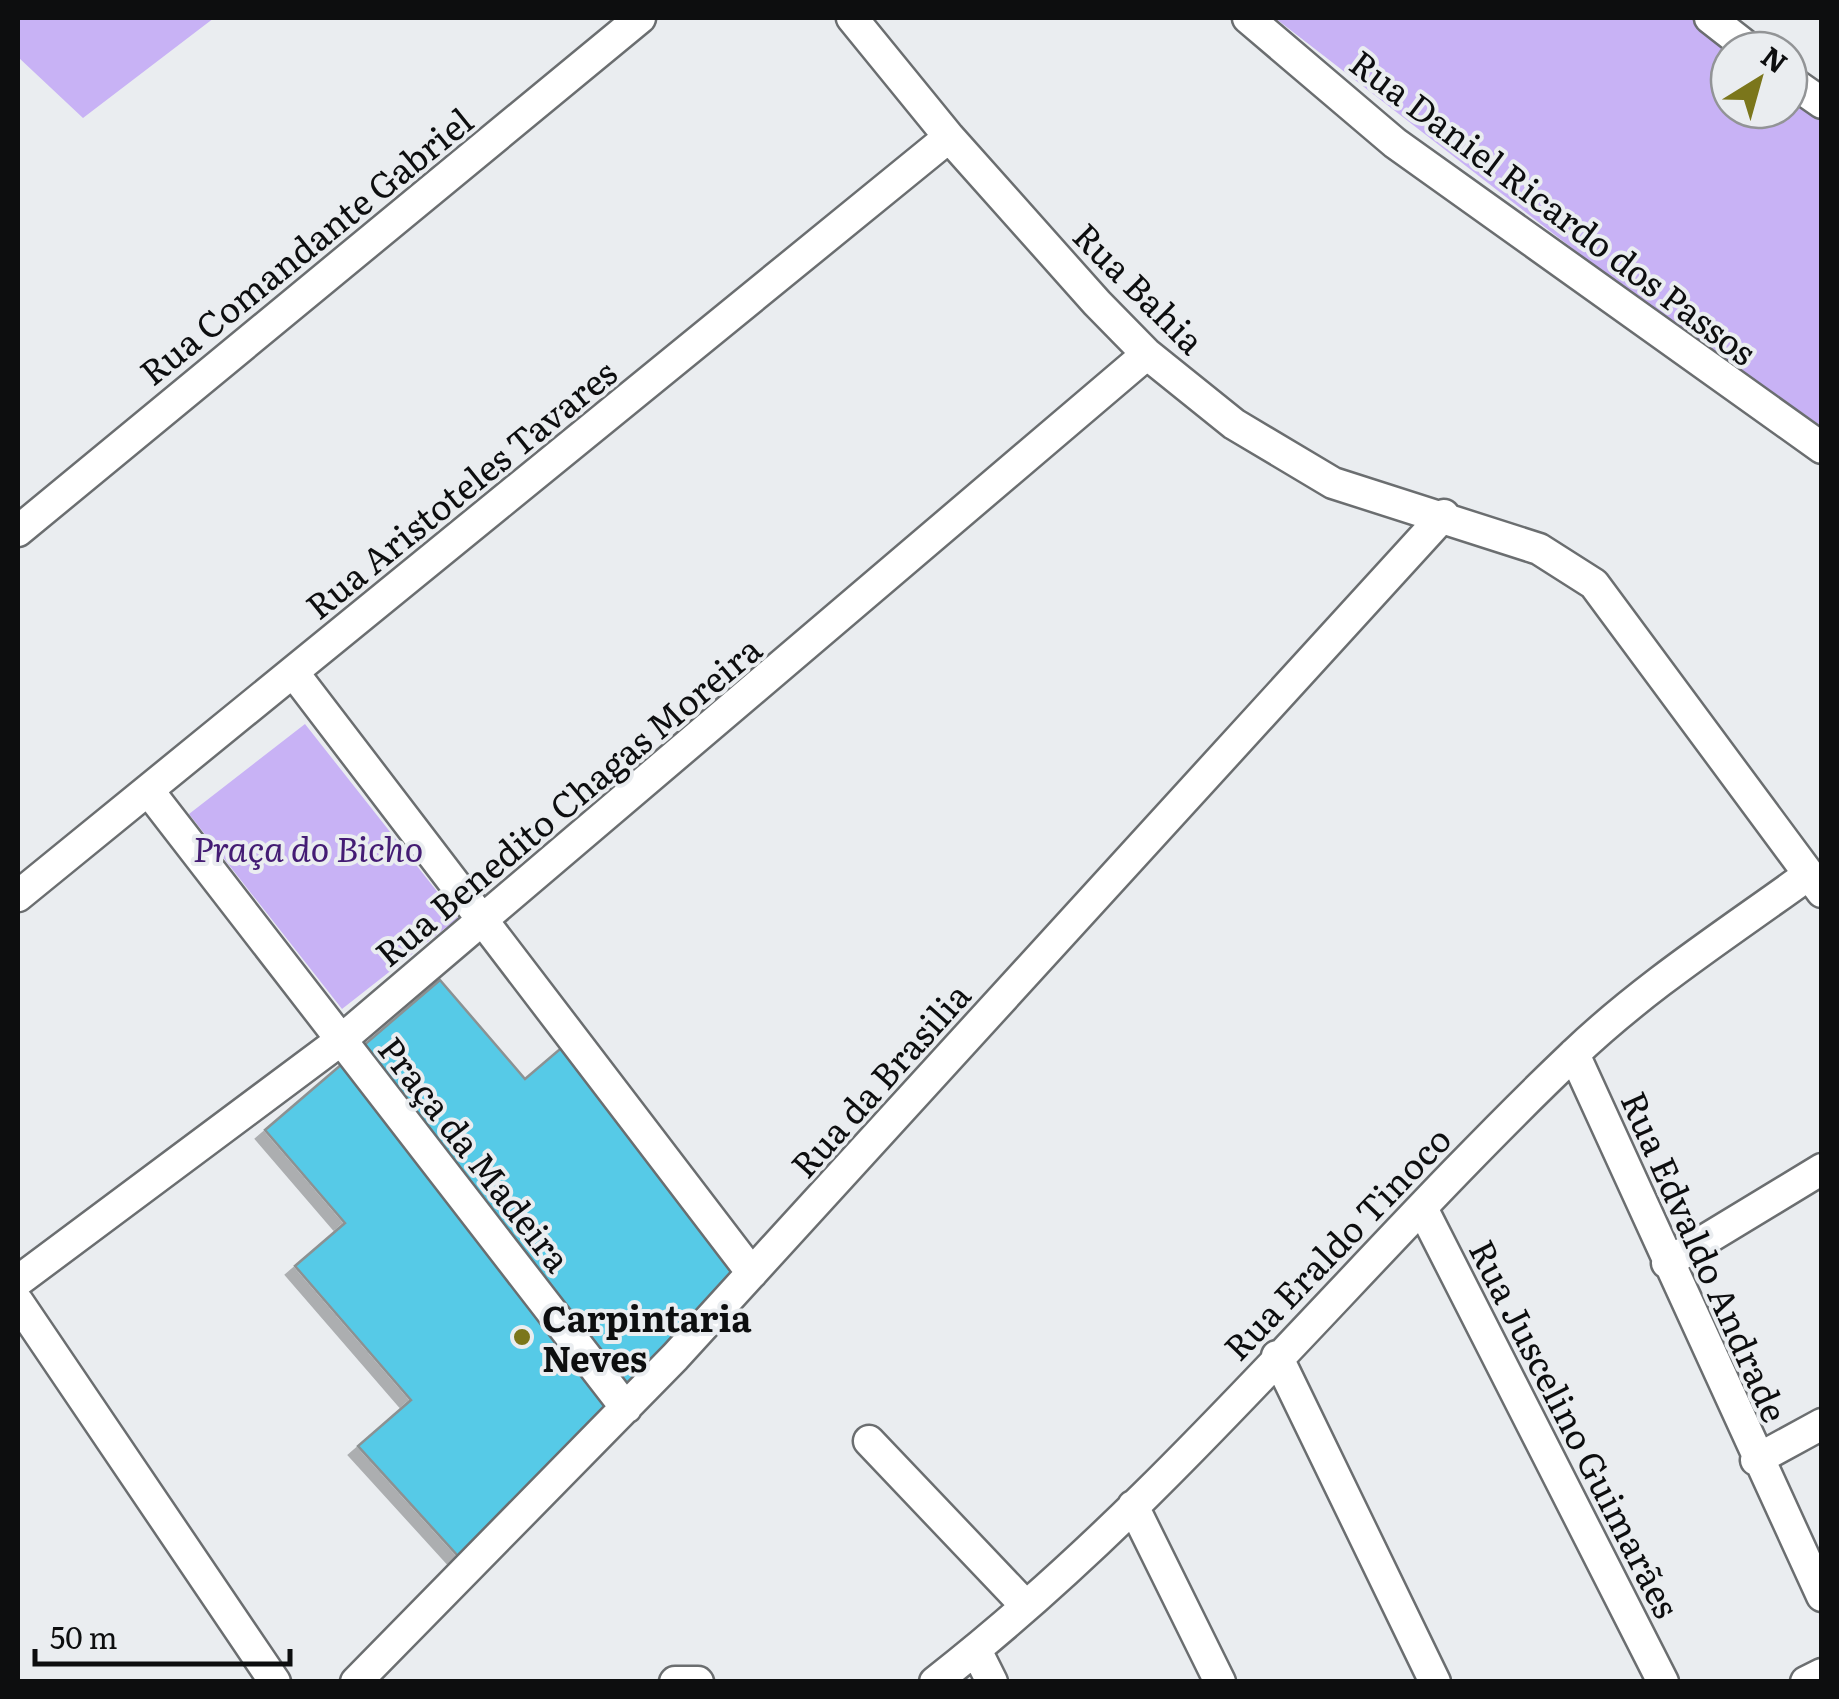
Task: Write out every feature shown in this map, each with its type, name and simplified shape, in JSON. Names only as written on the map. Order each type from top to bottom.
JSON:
[{"type":"street","name":"Rua Comandante Gabriel","points":[[18,530],[640,18]]},
{"type":"street","name":"Rua Bahia","points":[[852,18],[949,137],[1147,354],[1234,424],[1285,458],[1333,483],[1539,549],[1594,584],[1814,884]]},
{"type":"street","name":"Rua Daniel Ricardo dos Passos","points":[[1248,18],[1395,143],[1822,448]]},
{"type":"street","name":"Rua Aristoteles Tavares","points":[[18,896],[949,137]]},
{"type":"street","name":"Rua Benedito Chagas Moreira","points":[[18,1281],[340,1040],[1147,354]]},
{"type":"street","name":"Rua da Brasilia","points":[[356,1682],[626,1408],[752,1273],[1444,516]]},
{"type":"street","points":[[293,672],[752,1273]]},
{"type":"street","name":"Praça da Madeira","points":[[148,790],[626,1408]]},
{"type":"street","name":"Rua Eraldo Tinoco","points":[[935,1682],[976,1650],[1132,1506],[1574,1054],[1676,970],[1814,884]]},
{"type":"street","name":"Rua Edvaldo Andrade","points":[[1574,1054],[1756,1460],[1822,1596]]},
{"type":"street","points":[[1667,1263],[1822,1169]]},
{"type":"street","name":"Rua Juscelino Guimarães","points":[[1422,1208],[1663,1682]]},
{"type":"street","points":[[18,1302],[275,1682]]},
{"type":"street","points":[[1277,1356],[1435,1682]]},
{"type":"street","points":[[1756,1460],[1822,1424]]},
{"type":"street","points":[[869,1441],[1025,1605]]},
{"type":"street","points":[[1132,1506],[1220,1682]]},
{"type":"street","points":[[976,1650],[992,1682]]},
{"type":"street","points":[[1806,1682],[1822,1674]]},
{"type":"street","points":[[675,1682],[698,1682]]},
{"type":"green space","points":[[18,18],[214,18],[83,118],[18,57]]},
{"type":"green space","points":[[1275,18],[1692,18],[1709,30],[1709,130],[1809,130],[1809,103],[1821,112],[1821,426],[1608,276]]},
{"type":"green space","name":"Praça do Bicho","points":[[305,724],[458,918],[342,1009],[189,814]]},
{"type":"building","name":"Carpintaria Neves","points":[[440,980],[525,1079],[573,1038],[752,1273],[468,1567],[358,1446],[411,1400],[295,1266],[345,1223],[265,1130]]},
{"type":"place","name":"Carpintaria Neves","points":[[522,1337]]}]
